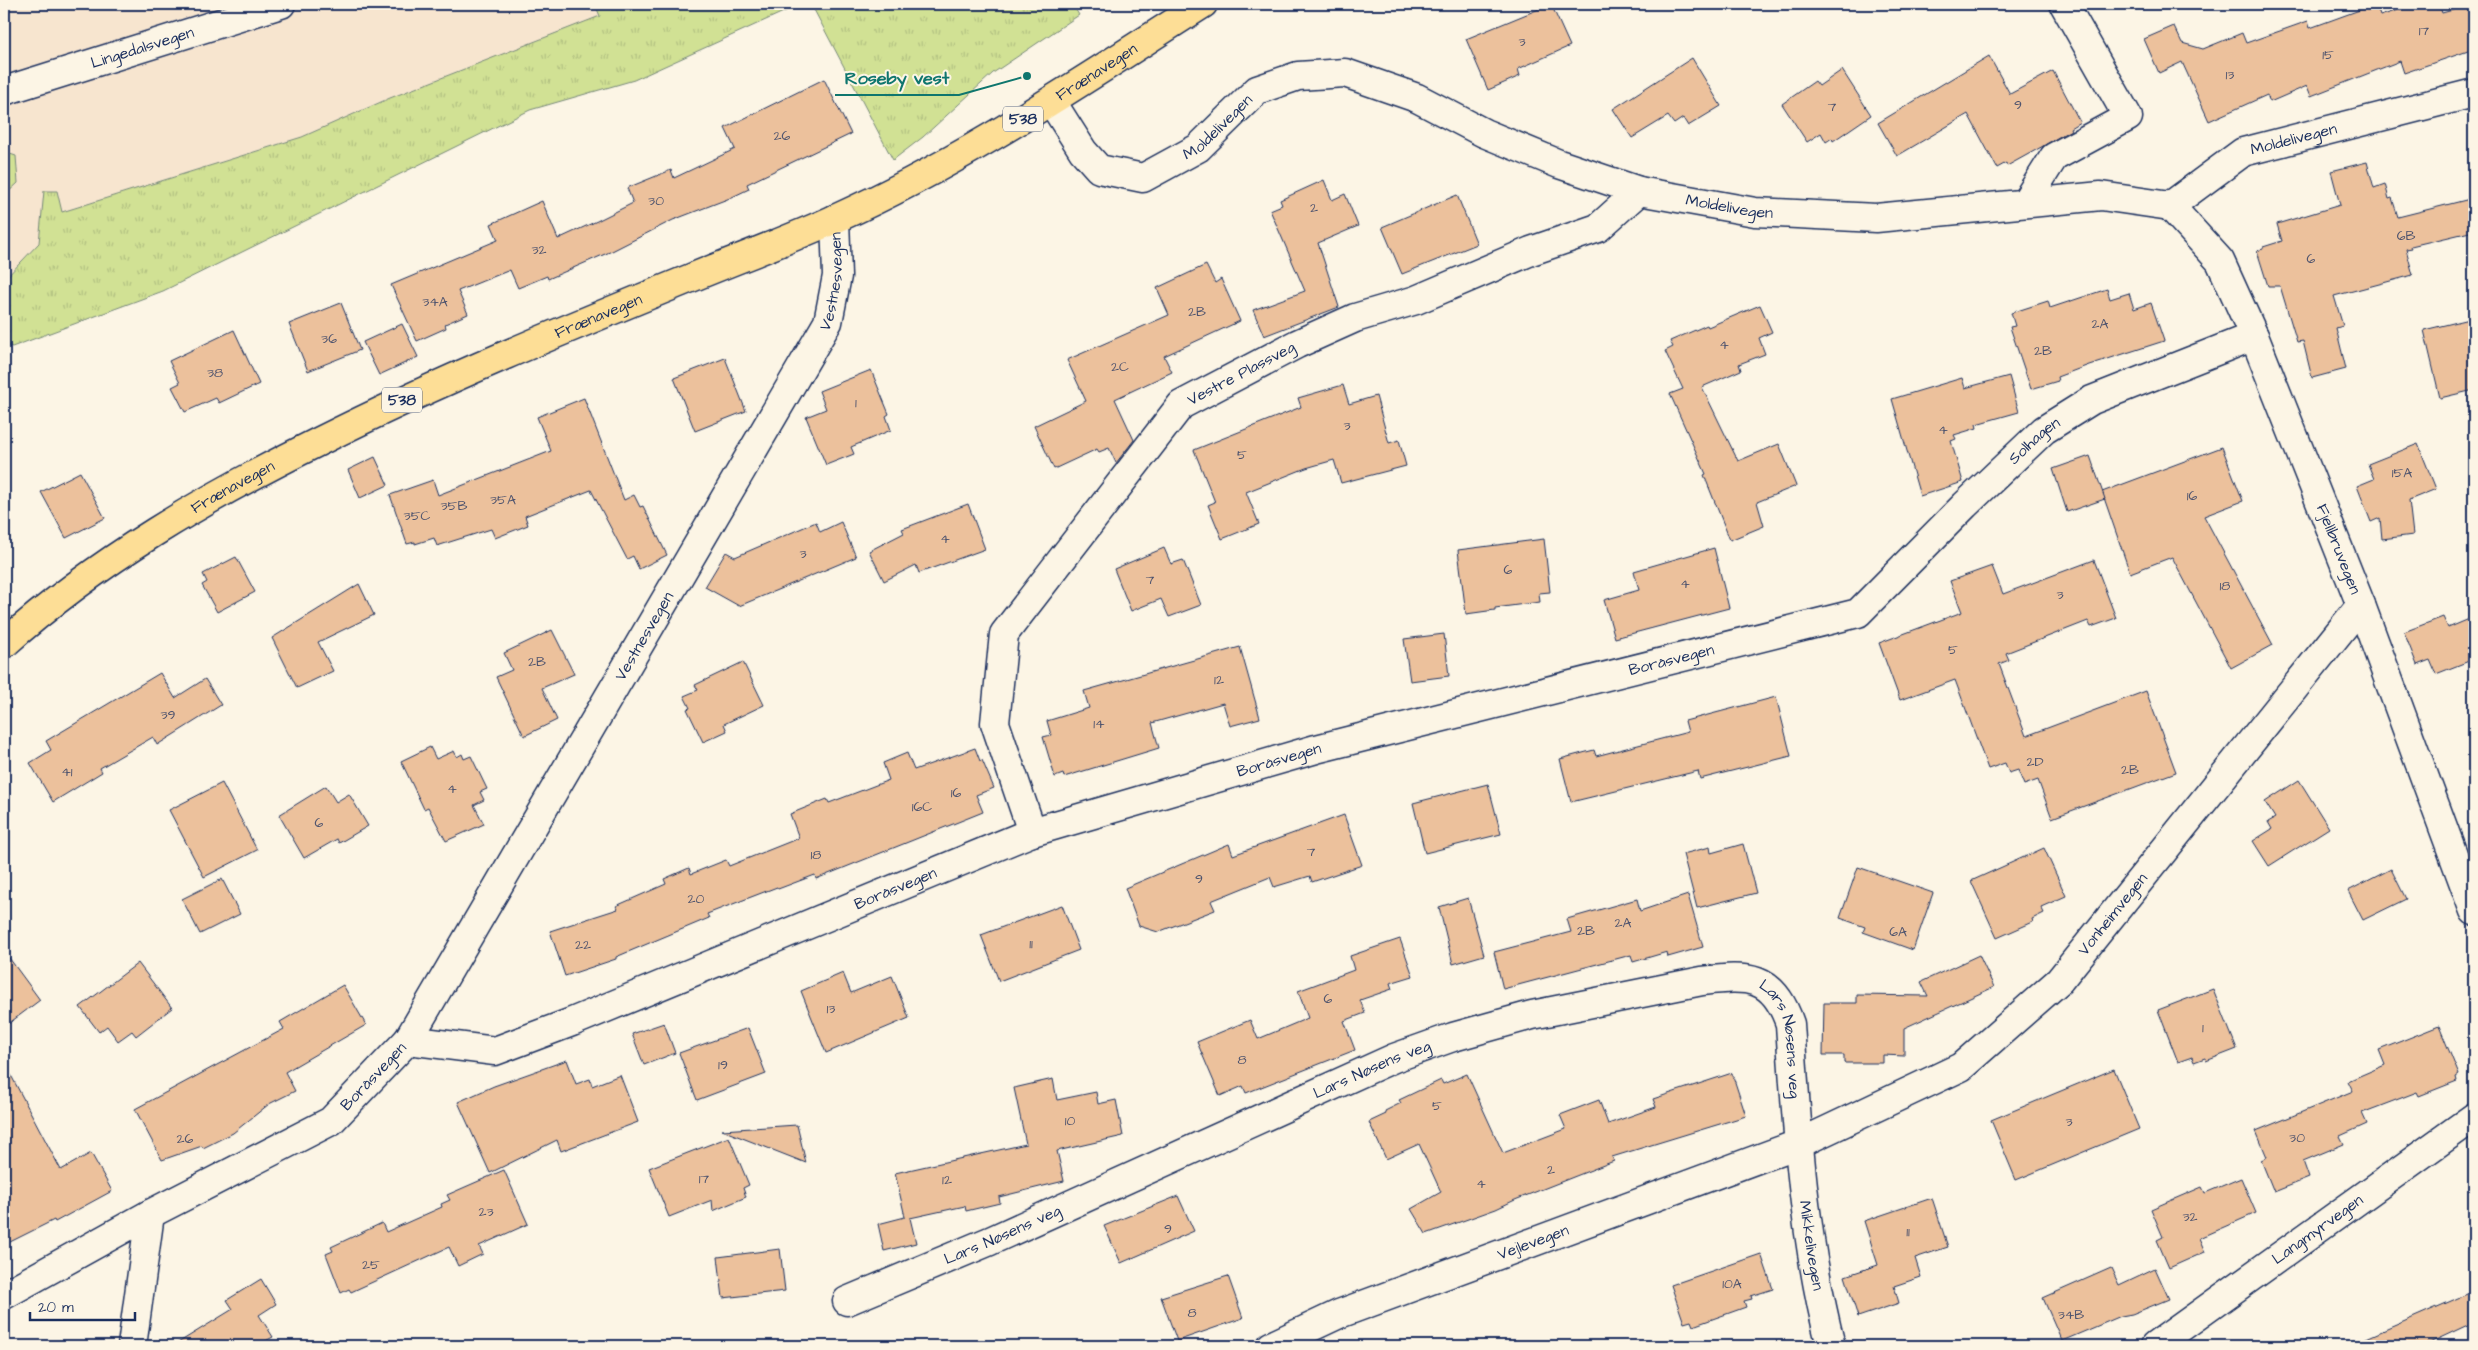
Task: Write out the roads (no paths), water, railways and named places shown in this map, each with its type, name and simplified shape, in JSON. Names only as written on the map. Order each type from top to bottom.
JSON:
[{"type":"main road","name":"Frænavegen","points":[[4,644],[48,605],[157,528],[275,463],[394,404],[516,350],[835,219],[920,179],[1052,102],[1203,4]]},
{"type":"street","name":"Lingedalsvegen","points":[[4,91],[281,4]]},
{"type":"street","points":[[2025,203],[2054,157],[2128,117],[2064,4]]},
{"type":"street","name":"Moldelivegen","points":[[1052,102],[1083,151],[1099,169],[1143,178],[1198,148],[1257,90],[1298,76],[1345,73],[1417,98],[1484,133],[1559,164],[1638,191],[1754,212],[1876,218],[2102,196],[2170,206],[2243,152],[2474,93]]},
{"type":"street","name":"Vestre Plassveg","points":[[1032,832],[995,723],[1004,634],[1181,405],[1297,344],[1355,318],[1416,300],[1531,251],[1598,228],[1638,191]]},
{"type":"street","name":"Fjellbruvegen","points":[[2170,206],[2220,261],[2254,336],[2361,605],[2474,911]]},
{"type":"street","name":"Vestnesvegen","points":[[408,1040],[828,322],[837,276],[835,219]]},
{"type":"street","name":"Solhagen","points":[[1858,613],[1965,504],[2044,430],[2092,400],[2254,336]]},
{"type":"street","name":"Vonheimvegen","points":[[1798,1144],[1961,1067],[2059,981],[2361,605]]},
{"type":"street","name":"Boråsvegen","points":[[4,1295],[150,1214],[331,1121],[408,1040],[495,1051],[572,1022],[1032,832],[1316,749],[1858,613]]},
{"type":"street","name":"Lars Nøsens veg","points":[[847,1301],[990,1241],[1394,1058],[1453,1037],[1532,1015],[1702,981],[1748,979],[1762,984],[1774,992],[1784,1005],[1790,1024],[1798,1144]]},
{"type":"street","name":"Langmyrvegen","points":[[2161,1345],[2474,1117]]},
{"type":"street","name":"Vejlevegen","points":[[1271,1346],[1340,1314],[1798,1144]]},
{"type":"street","name":"Mikkelivegen","points":[[1798,1144],[1817,1290],[1831,1346]]},
{"type":"street","points":[[132,1346],[150,1214]]},
{"type":"place","name":"Roseby vest","points":[[1027,76]]}]
